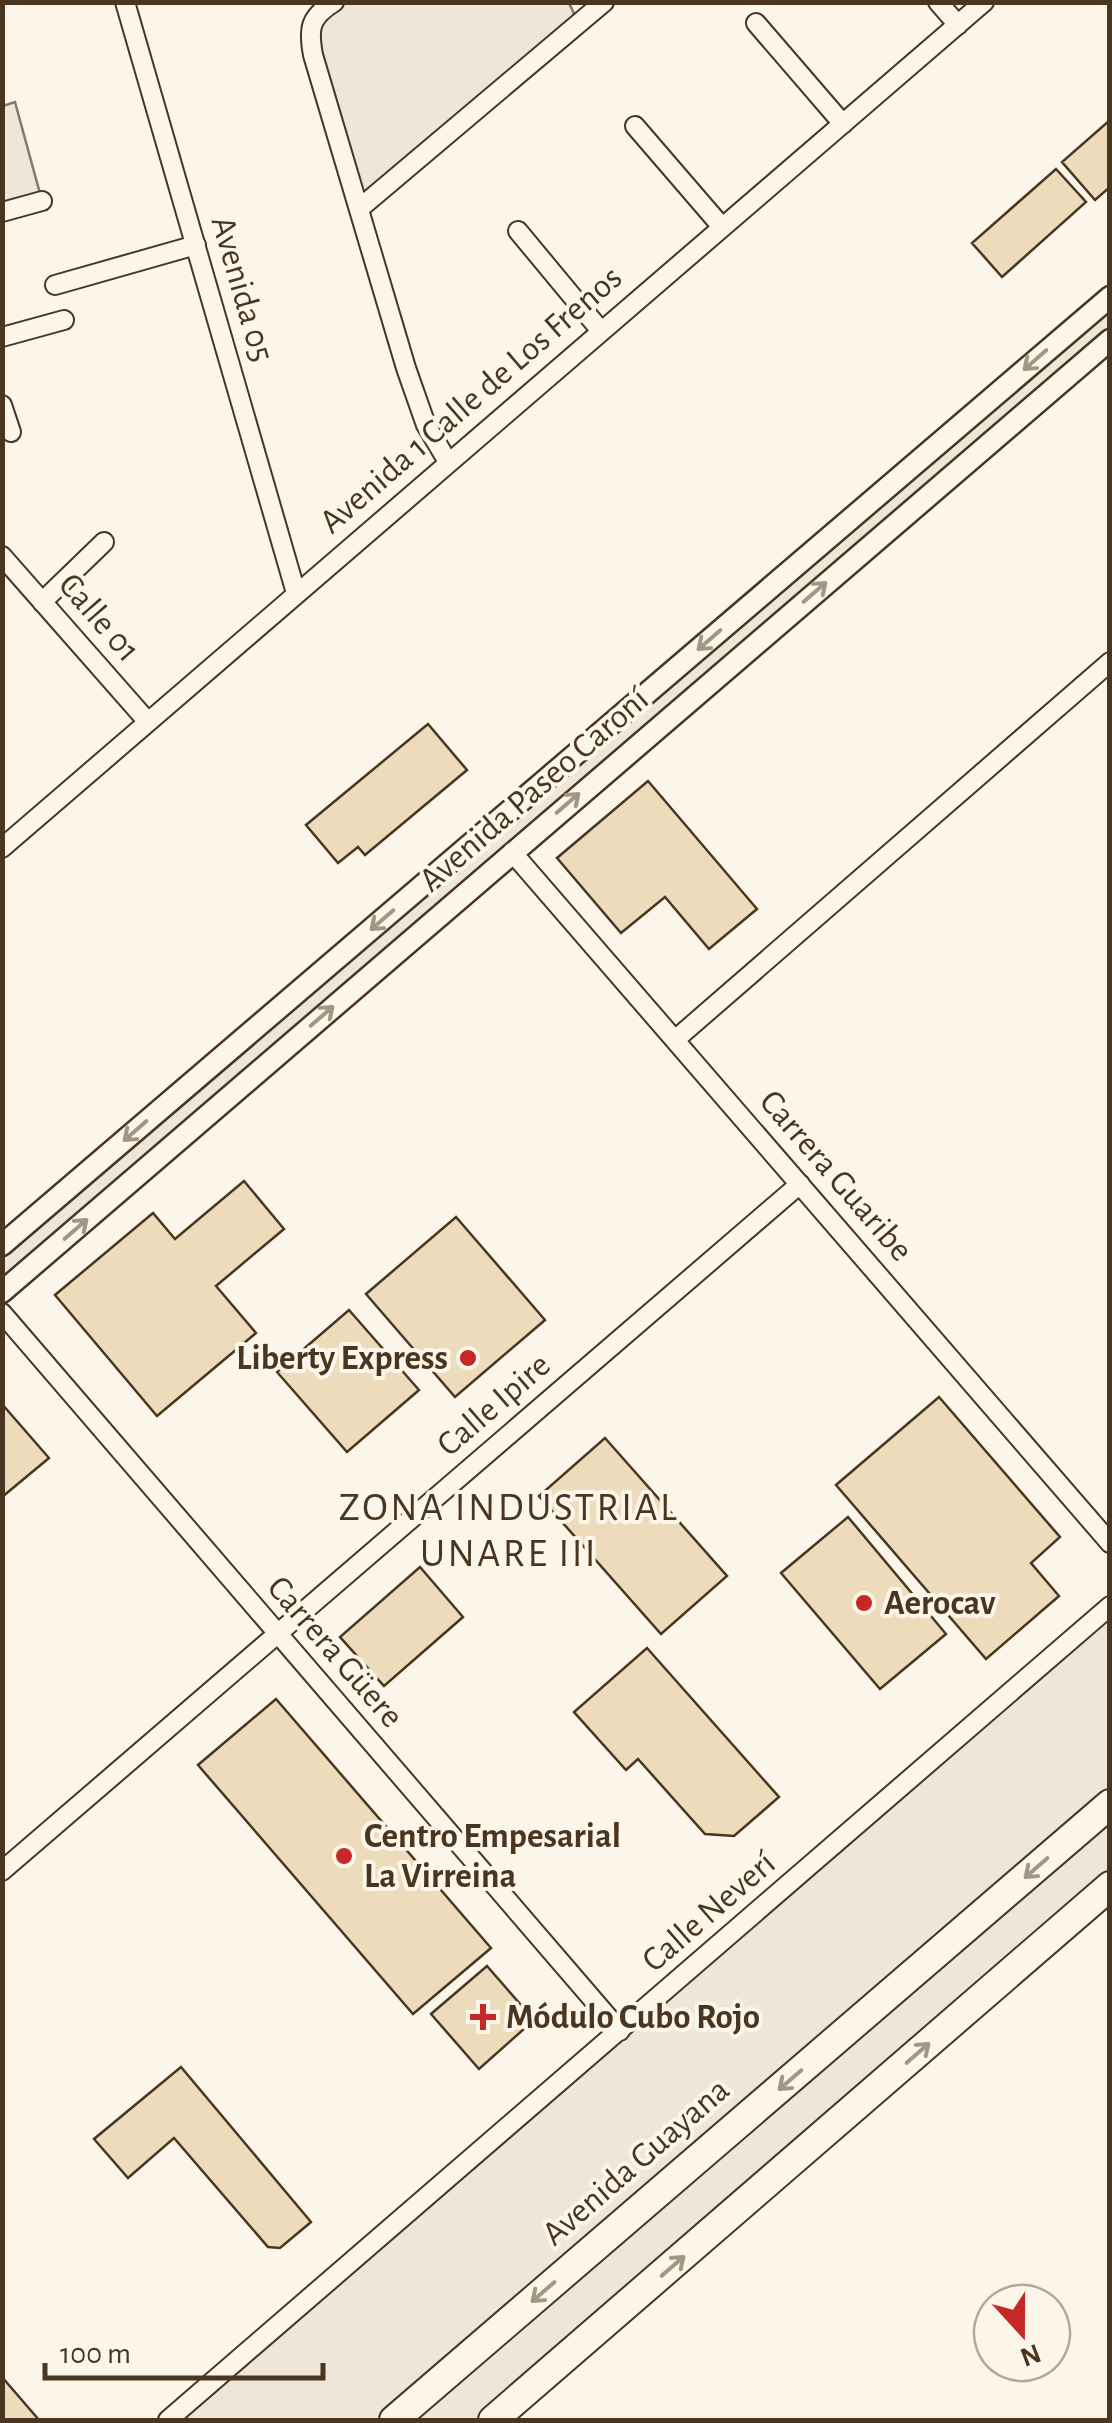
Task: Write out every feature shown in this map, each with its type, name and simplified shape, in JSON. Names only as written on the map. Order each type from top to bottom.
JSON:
[{"type":"main road","name":"Avenida Guayana","points":[[394,2420],[1110,1804]]},
{"type":"main road","points":[[493,2420],[1110,1886]]},
{"type":"street","name":"Avenida 05","points":[[125,2],[296,594]]},
{"type":"street","points":[[334,2],[314,17],[310,36],[415,395],[426,425],[448,462]]},
{"type":"street","points":[[360,208],[604,2]]},
{"type":"street","points":[[938,2],[958,25]]},
{"type":"street","name":"Avenida 1 Calle de Los Frenos","points":[[2,848],[984,2]]},
{"type":"street","points":[[756,23],[842,124]]},
{"type":"street","points":[[635,126],[722,228]]},
{"type":"street","points":[[2,212],[42,201]]},
{"type":"street","points":[[518,231],[600,332]]},
{"type":"street","points":[[54,285],[196,245]]},
{"type":"street","name":"Avenida Paseo Caroní","points":[[2,1244],[1110,297]]},
{"type":"street","points":[[2,337],[64,320]]},
{"type":"street","name":"Avenida Paseo Caroní","points":[[2,1292],[1110,340]]},
{"type":"street","points":[[2,405],[10,432]]},
{"type":"street","points":[[42,602],[104,542]]},
{"type":"street","name":"Calle 01","points":[[2,556],[148,722]]},
{"type":"street","points":[[676,1039],[1110,662]]},
{"type":"street","name":"Carrera Guaribe","points":[[512,852],[1110,1543]]},
{"type":"street","name":"Calle Ipire","points":[[2,1870],[800,1184]]},
{"type":"street","name":"Carrera Güere","points":[[2,1313],[620,2032]]},
{"type":"street","name":"Calle Neverí","points":[[168,2420],[1110,1606]]},
{"type":"shaded area","points":[[334,2],[569,3],[579,24],[360,208],[313,55],[321,10]]},
{"type":"shaded area","points":[[15,102],[42,201],[3,212],[3,106]]},
{"type":"shaded area","points":[[1109,297],[1109,340],[3,1292],[3,1245]]},
{"type":"shaded area","points":[[1109,1606],[1109,1886],[493,2420],[168,2420]]},
{"type":"building","points":[[1110,120],[1110,187],[1095,200],[1062,162]]},
{"type":"building","points":[[1056,169],[1086,202],[1002,277],[972,243]]},
{"type":"building","points":[[428,724],[467,770],[365,855],[358,847],[338,863],[306,825]]},
{"type":"building","points":[[648,781],[757,909],[709,949],[665,897],[621,933],[557,858]]},
{"type":"building","points":[[244,1181],[284,1229],[216,1286],[256,1333],[157,1416],[55,1295],[153,1213],[175,1239]]},
{"type":"building","points":[[456,1217],[545,1320],[455,1397],[366,1294]]},
{"type":"building","points":[[349,1310],[419,1390],[347,1452],[277,1372]]},
{"type":"building","points":[[939,1397],[1060,1537],[1031,1563],[1059,1596],[986,1659],[836,1485]]},
{"type":"building","points":[[2,1404],[49,1458],[2,1497]]},
{"type":"building","points":[[605,1438],[727,1576],[661,1634],[539,1496]]},
{"type":"building","name":"Aerocav","points":[[848,1517],[946,1634],[880,1689],[781,1573]]},
{"type":"building","points":[[420,1567],[463,1617],[384,1686],[340,1637]]},
{"type":"building","points":[[647,1648],[779,1797],[734,1836],[705,1834],[638,1759],[626,1770],[574,1712]]},
{"type":"building","name":"Centro Empesarial La Virreina","points":[[276,1699],[491,1948],[413,2014],[198,1765]]},
{"type":"building","name":"Módulo Cubo Rojo","points":[[487,1966],[534,2020],[479,2069],[431,2014]]},
{"type":"building","points":[[181,2067],[311,2222],[280,2248],[268,2247],[174,2138],[128,2178],[94,2139]]},
{"type":"building","points":[[2,2377],[39,2420],[2,2420]]},
{"type":"place","name":"Liberty Express","points":[[468,1358]]},
{"type":"place","name":"Aerocav","points":[[864,1603]]},
{"type":"place","name":"Centro Empesarial La Virreina","points":[[344,1856]]},
{"type":"place","name":"Módulo Cubo Rojo","points":[[483,2017]]},
{"type":"district","name":"ZONA INDUSTRIAL UNARE III","points":[[509,1531]]}]
